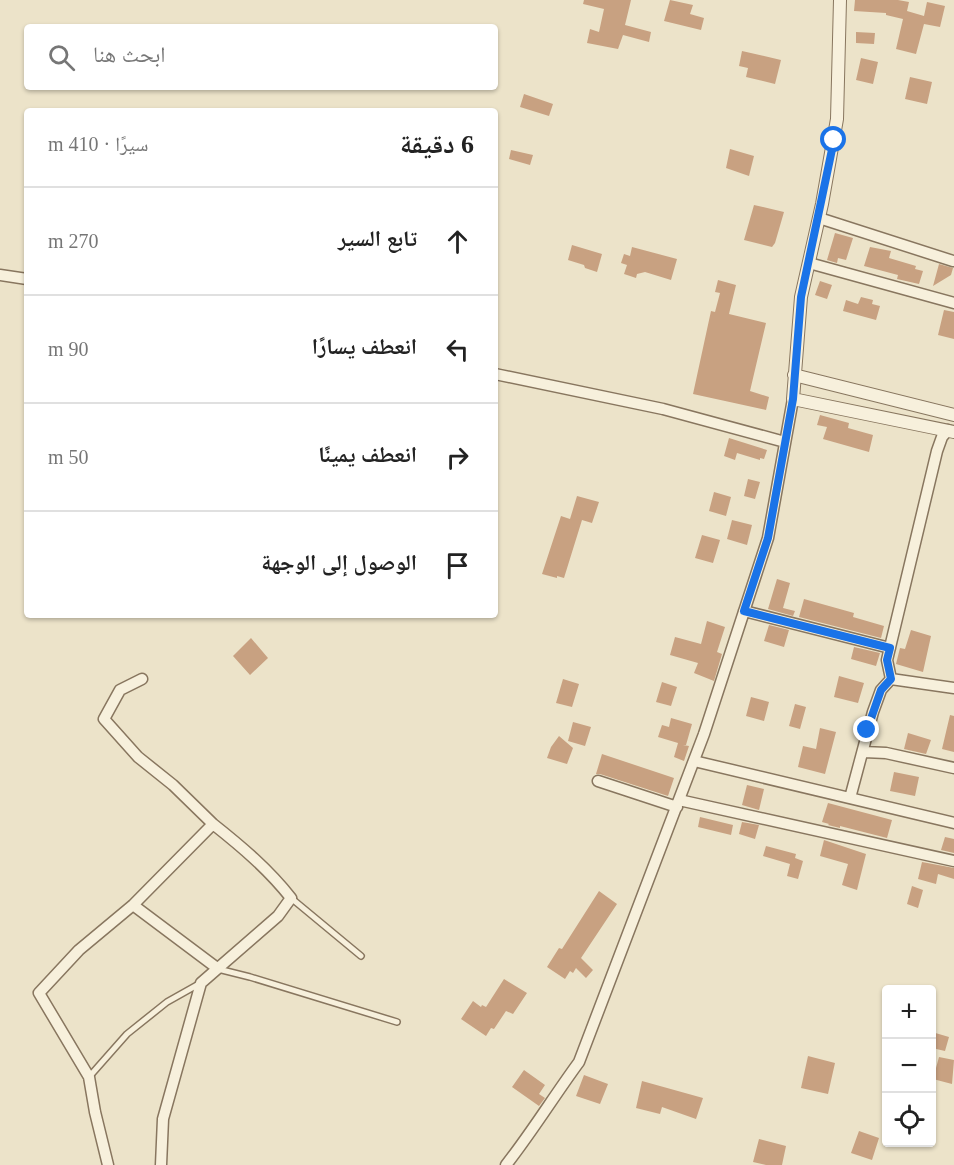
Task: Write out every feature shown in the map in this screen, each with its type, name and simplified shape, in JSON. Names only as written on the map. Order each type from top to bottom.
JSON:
[{"type":"street","points":[[506,1165],[532,1132],[579,1062],[694,761],[768,538],[793,399],[801,297],[819,218],[837,119],[840,0]]},
{"type":"street","points":[[819,218],[953,261]]},
{"type":"street","points":[[808,263],[954,303]]},
{"type":"street","points":[[0,275],[24,279]]},
{"type":"street","points":[[498,375],[663,409],[785,442]]},
{"type":"street","points":[[794,375],[953,415],[951,431],[942,437],[937,451],[887,660],[891,679]]},
{"type":"street","points":[[793,399],[951,431]]},
{"type":"street","points":[[744,611],[890,648]]},
{"type":"street","points":[[142,679],[120,690],[104,719],[138,757],[173,785],[213,824],[249,852],[291,898],[278,916],[201,983],[163,1119],[161,1165]]},
{"type":"street","points":[[891,679],[954,688]]},
{"type":"street","points":[[850,798],[864,752],[867,730],[881,690],[891,679]]},
{"type":"street","points":[[864,752],[886,753],[954,768]]},
{"type":"street","points":[[694,761],[954,823]]},
{"type":"street","points":[[598,782],[678,803],[954,861]]},
{"type":"street","points":[[108,1165],[89,1077],[39,993],[79,950],[133,905],[213,824]]},
{"type":"street","points":[[133,905],[217,968]]},
{"type":"lane","points":[[291,898],[361,956]]},
{"type":"lane","points":[[217,968],[396,1022]]},
{"type":"lane","points":[[89,1077],[127,1034],[167,1002],[201,983]]},
{"type":"building","points":[[584,0],[631,0],[625,25],[651,32],[649,42],[623,35],[618,49],[587,43],[590,29],[599,32],[604,9],[583,4]]},
{"type":"building","points":[[670,0],[693,5],[690,14],[704,18],[701,30],[664,21]]},
{"type":"building","points":[[855,0],[909,2],[907,11],[924,16],[927,2],[945,6],[940,27],[924,24],[916,54],[896,49],[903,19],[886,15],[886,13],[854,11]]},
{"type":"building","points":[[856,32],[875,33],[874,44],[856,43]]},
{"type":"building","points":[[742,51],[781,60],[775,84],[746,77],[748,68],[739,66]]},
{"type":"building","points":[[861,58],[878,62],[873,84],[856,80]]},
{"type":"building","points":[[910,77],[932,82],[927,104],[905,99]]},
{"type":"building","points":[[524,94],[553,104],[549,116],[520,107]]},
{"type":"building","points":[[730,149],[754,156],[749,176],[726,168]]},
{"type":"building","points":[[511,150],[533,155],[530,165],[509,159]]},
{"type":"building","points":[[754,205],[784,212],[772,247],[744,240]]},
{"type":"building","points":[[835,233],[853,238],[846,260],[838,258],[837,263],[827,260]]},
{"type":"building","points":[[572,245],[602,254],[597,272],[568,260]]},
{"type":"building","points":[[632,247],[677,259],[671,280],[645,272],[637,274],[636,278],[624,274],[627,265],[621,263],[624,254],[630,256]]},
{"type":"building","points":[[870,247],[891,251],[889,258],[916,266],[915,269],[923,271],[919,284],[897,279],[898,275],[864,266]]},
{"type":"building","points":[[939,264],[953,268],[951,275],[933,286]]},
{"type":"building","points":[[718,280],[736,285],[729,314],[766,323],[750,391],[769,397],[766,410],[693,394],[711,311],[715,312],[720,293],[715,292]]},
{"type":"building","points":[[820,281],[832,285],[827,299],[815,295]]},
{"type":"building","points":[[861,297],[873,300],[872,304],[880,306],[876,320],[843,311],[846,300],[858,304]]},
{"type":"building","points":[[944,310],[954,312],[954,339],[938,335]]},
{"type":"building","points":[[820,415],[849,423],[848,428],[873,435],[869,452],[823,439],[827,427],[817,425]]},
{"type":"building","points":[[729,438],[767,450],[764,459],[760,458],[760,460],[737,453],[735,460],[724,456]]},
{"type":"building","points":[[748,479],[760,482],[755,499],[744,496]]},
{"type":"building","points":[[714,492],[731,497],[726,516],[709,511]]},
{"type":"building","points":[[577,496],[599,502],[592,523],[582,520],[564,578],[542,574],[561,516],[570,519]]},
{"type":"building","points":[[732,520],[752,525],[747,545],[727,539]]},
{"type":"building","points":[[702,535],[720,540],[713,563],[695,558]]},
{"type":"building","points":[[777,579],[790,583],[783,608],[795,611],[793,616],[768,609]]},
{"type":"building","points":[[804,599],[854,613],[853,617],[884,626],[881,638],[799,617]]},
{"type":"building","points":[[707,621],[725,627],[717,652],[722,654],[714,681],[694,673],[698,663],[670,655],[675,637],[701,644]]},
{"type":"building","points":[[769,625],[789,630],[784,647],[764,641]]},
{"type":"building","points":[[911,630],[931,636],[923,672],[896,664],[900,648],[905,649]]},
{"type":"building","points":[[251,638],[268,658],[250,675],[233,656]]},
{"type":"building","points":[[854,647],[880,653],[876,666],[851,659]]},
{"type":"building","points":[[839,676],[864,683],[858,703],[834,697]]},
{"type":"building","points":[[563,679],[579,684],[572,707],[556,703]]},
{"type":"building","points":[[662,682],[677,687],[671,706],[656,702]]},
{"type":"building","points":[[751,697],[769,702],[764,721],[746,716]]},
{"type":"building","points":[[795,704],[806,707],[800,729],[789,726]]},
{"type":"building","points":[[950,715],[954,716],[954,752],[942,749]]},
{"type":"building","points":[[671,718],[692,724],[686,745],[683,745],[689,746],[684,761],[674,757],[678,743],[658,737],[662,725],[669,727]]},
{"type":"building","points":[[573,722],[591,727],[585,746],[568,741]]},
{"type":"building","points":[[820,728],[836,732],[825,774],[798,767],[803,746],[816,749]]},
{"type":"building","points":[[908,733],[931,740],[926,754],[904,749]]},
{"type":"building","points":[[559,736],[573,748],[567,764],[547,758]]},
{"type":"building","points":[[602,754],[674,778],[668,796],[596,774]]},
{"type":"building","points":[[894,772],[919,777],[915,796],[890,791]]},
{"type":"building","points":[[747,785],[764,789],[759,810],[742,805]]},
{"type":"building","points":[[828,803],[892,820],[887,838],[822,822]]},
{"type":"building","points":[[700,817],[733,825],[731,835],[698,827]]},
{"type":"building","points":[[742,822],[759,825],[755,839],[739,834]]},
{"type":"building","points":[[945,837],[954,839],[954,853],[941,850]]},
{"type":"building","points":[[824,840],[866,854],[857,890],[842,885],[848,864],[820,856]]},
{"type":"building","points":[[766,846],[796,854],[795,858],[803,861],[798,879],[787,876],[790,864],[763,856]]},
{"type":"building","points":[[922,862],[954,868],[954,879],[938,874],[936,884],[918,879]]},
{"type":"building","points":[[912,886],[923,890],[918,908],[907,904]]},
{"type":"building","points":[[599,891],[617,904],[581,958],[593,970],[586,978],[576,968],[573,973],[570,971],[565,979],[547,967],[559,948],[562,949]]},
{"type":"building","points":[[504,979],[527,993],[513,1014],[506,1011],[494,1029],[491,1028],[486,1036],[461,1019],[473,1001],[481,1007],[482,1005],[486,1007]]},
{"type":"building","points":[[936,1033],[949,1037],[945,1051],[936,1049]]},
{"type":"building","points":[[808,1056],[835,1063],[828,1094],[801,1088]]},
{"type":"building","points":[[939,1057],[954,1060],[952,1084],[936,1080]]},
{"type":"building","points":[[524,1070],[545,1085],[539,1094],[545,1098],[539,1106],[512,1087]]},
{"type":"building","points":[[584,1075],[608,1084],[600,1104],[576,1096]]},
{"type":"building","points":[[642,1081],[703,1098],[696,1119],[662,1107],[660,1114],[636,1108]]},
{"type":"building","points":[[859,1131],[879,1138],[872,1160],[851,1153]]},
{"type":"building","points":[[759,1139],[786,1146],[782,1165],[753,1162]]},
{"type":"route","points":[[834,140],[801,297],[793,399],[768,538],[744,611],[890,648],[887,660],[891,679],[881,690],[867,730]]}]
